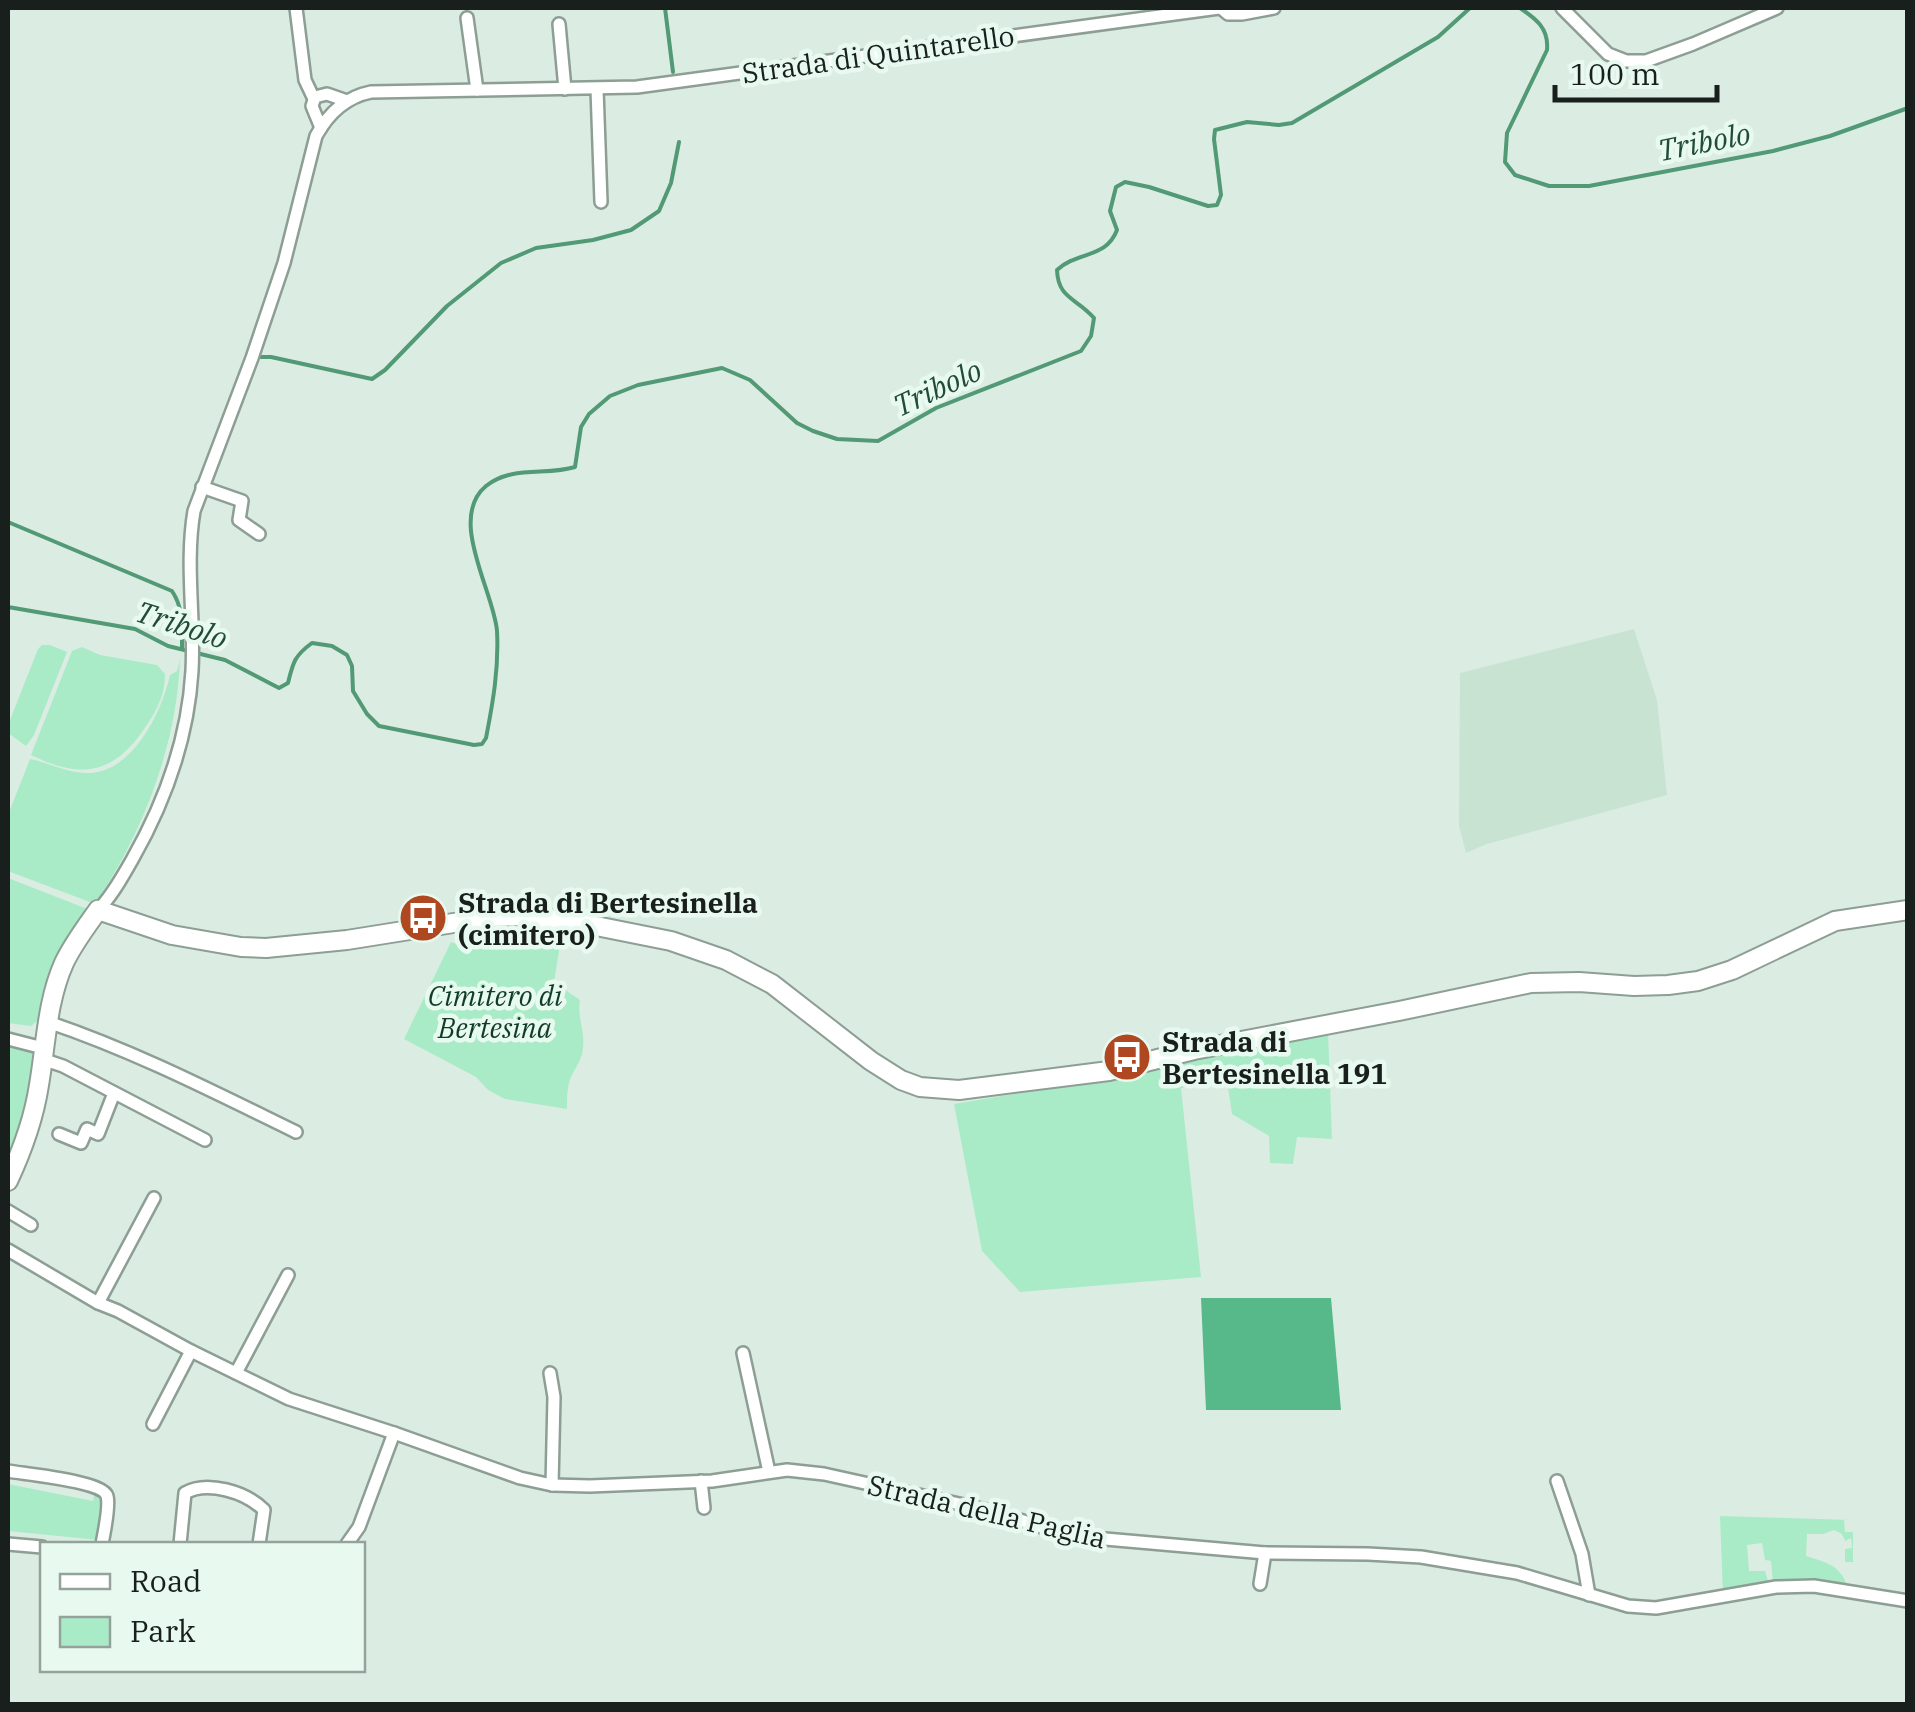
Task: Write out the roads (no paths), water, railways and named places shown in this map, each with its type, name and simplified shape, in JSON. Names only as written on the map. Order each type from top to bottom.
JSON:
[{"type":"street","points":[[296,8],[305,80],[320,128]]},
{"type":"street","name":"Strada di Quintarello","points":[[314,99],[326,94],[348,101],[371,92],[637,87],[1202,9],[1220,8],[1228,14],[1242,14],[1274,8]]},
{"type":"street","points":[[1562,8],[1608,54],[1626,61],[1646,61],[1777,8]]},
{"type":"street","points":[[467,18],[477,90]]},
{"type":"street","points":[[559,24],[566,89]]},
{"type":"street","points":[[597,90],[601,202]]},
{"type":"street","points":[[8,1181],[26,1137],[39,1088],[48,1022],[65,961],[119,882],[168,785],[184,729],[192,651],[192,524],[284,263],[313,146],[330,115],[348,101]]},
{"type":"street","points":[[202,487],[242,501],[240,520],[259,534]]},
{"type":"street","points":[[98,910],[172,936],[242,948],[347,940],[475,919],[528,916],[656,938],[726,960],[772,984],[871,1061],[902,1080],[920,1087],[960,1090],[1109,1071],[1194,1050],[1532,983],[1634,986],[1698,980],[1732,970],[1835,921],[1908,910]]},
{"type":"street","points":[[48,1022],[162,1066],[296,1132]]},
{"type":"street","points":[[8,1039],[205,1140]]},
{"type":"street","points":[[59,1134],[81,1142],[87,1129],[98,1134],[114,1093]]},
{"type":"street","points":[[98,1303],[154,1198]]},
{"type":"street","points":[[8,1211],[31,1224]]},
{"type":"street","name":"Strada della Paglia","points":[[8,1250],[98,1303],[288,1400],[520,1478],[552,1484],[701,1481],[787,1470],[824,1474],[991,1511],[1071,1536],[1265,1553],[1422,1557],[1516,1573],[1628,1606],[1656,1608],[1776,1586],[1814,1586],[1908,1601]]},
{"type":"street","points":[[236,1373],[288,1274]]},
{"type":"street","points":[[152,1424],[191,1351]]},
{"type":"street","points":[[743,1353],[769,1472]]},
{"type":"street","points":[[550,1373],[554,1397],[552,1484]]},
{"type":"street","points":[[348,1542],[359,1527],[394,1433]]},
{"type":"street","points":[[8,1471],[103,1490],[108,1497],[102,1542]]},
{"type":"street","points":[[701,1481],[704,1508]]},
{"type":"street","points":[[1557,1482],[1582,1554],[1588,1595]]},
{"type":"street","points":[[180,1542],[185,1493],[196,1487],[224,1490],[254,1500],[264,1510],[259,1542]]},
{"type":"street","points":[[8,1544],[40,1548]]},
{"type":"street","points":[[1260,1584],[1265,1553]]},
{"type":"waterway","points":[[665,8],[673,72]]},
{"type":"waterway","name":"Tribolo","points":[[8,607],[135,629],[168,646],[225,660],[279,688],[288,683],[295,660],[312,643],[332,646],[347,655],[352,666],[353,691],[379,726],[482,744],[495,685],[497,631],[476,556],[471,517],[475,500],[486,486],[507,475],[575,467],[581,427],[589,414],[610,396],[638,385],[722,368],[750,380],[797,423],[813,431],[837,439],[878,441],[936,408],[1081,351],[1091,336],[1094,318],[1065,293],[1057,270],[1106,246],[1112,239],[1117,230],[1110,211],[1116,187],[1125,182],[1208,206],[1217,205],[1221,195],[1215,130],[1247,122],[1292,123],[1438,37],[1470,8]]},
{"type":"waterway","name":"Tribolo","points":[[1520,8],[1544,30],[1547,50],[1507,133],[1505,162],[1515,175],[1549,186],[1589,186],[1773,151],[1830,136],[1908,108]]},
{"type":"waterway","points":[[261,357],[372,379],[447,306],[501,263],[536,248],[631,230],[659,211],[671,183],[679,142]]},
{"type":"waterway","points":[[8,522],[172,591],[180,612],[182,648]]},
{"type":"place","name":"Strada di Bertesinella (cimitero)","points":[[423,918]]},
{"type":"place","name":"Strada di Bertesinella 191","points":[[1127,1057]]},
{"type":"park label","name":"Cimitero di Bertesina","points":[[495,1011]]}]
